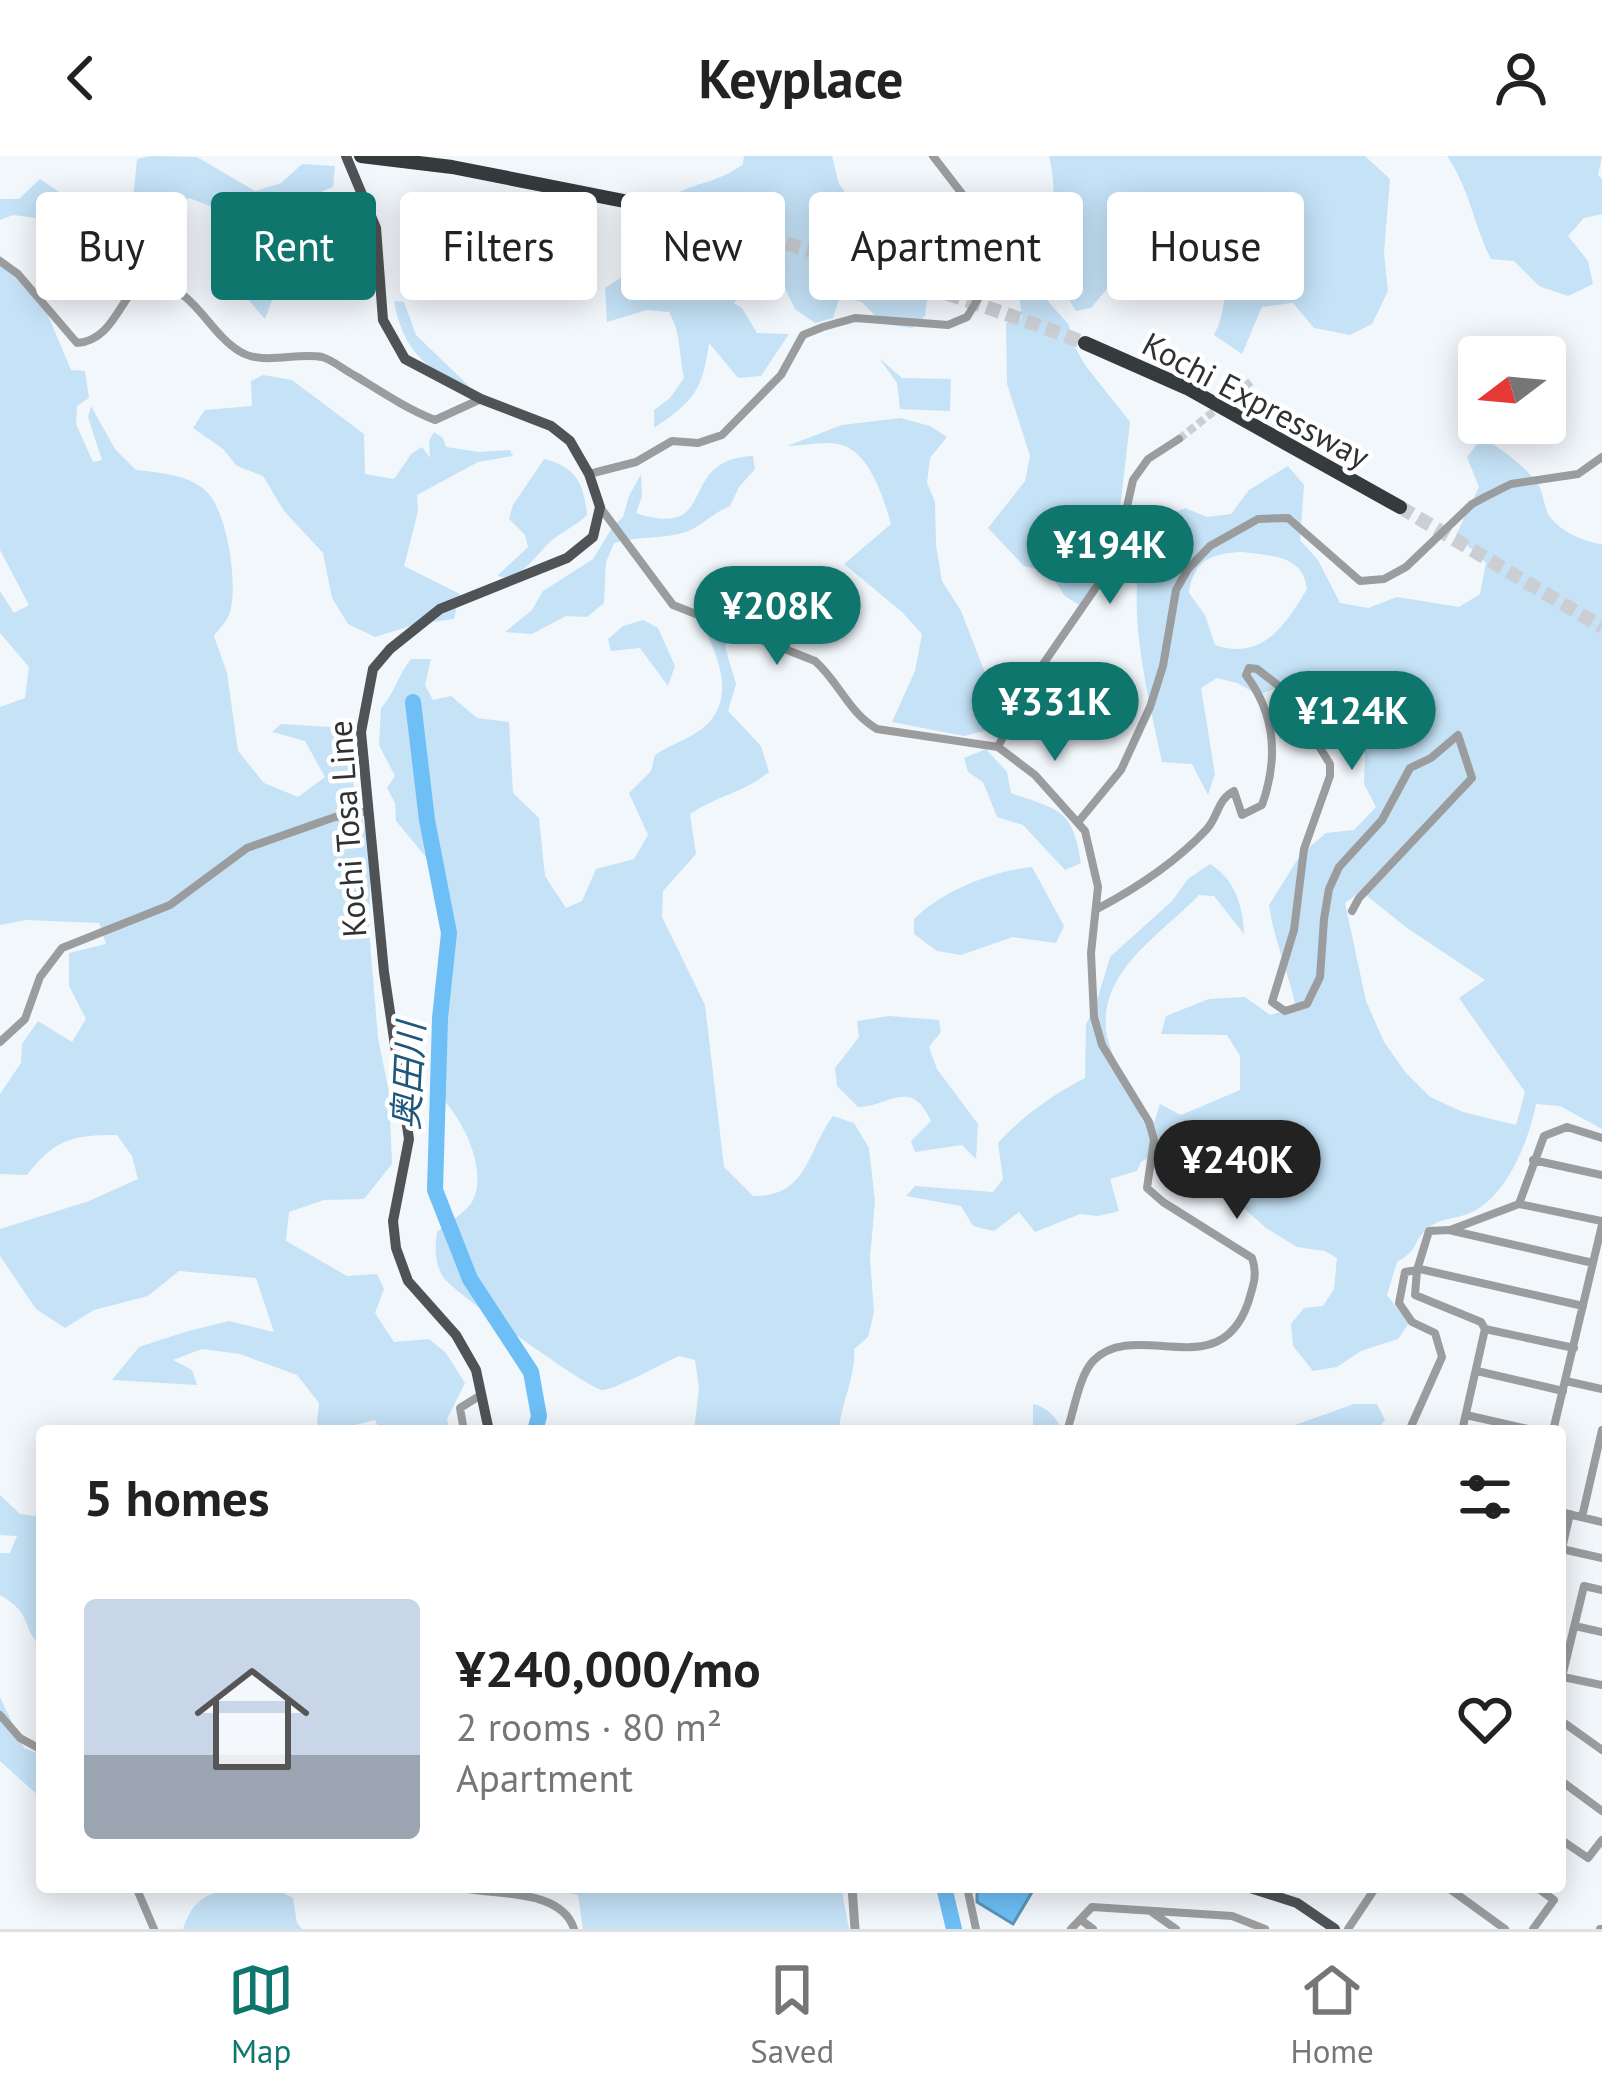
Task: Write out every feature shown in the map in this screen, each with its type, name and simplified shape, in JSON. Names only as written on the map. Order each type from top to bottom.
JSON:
[{"type":"highway","points":[[361,156],[452,167],[621,200]]},
{"type":"highway","name":"Kochi Expressway","points":[[1084,343],[1187,388],[1400,507]]},
{"type":"main road","points":[[346,156],[376,228],[383,320],[405,358],[481,399],[550,426],[570,441],[589,474],[600,507]]},
{"type":"main road","name":"Kochi Tosa Line","points":[[488,1425],[476,1370],[456,1335],[408,1281],[396,1248],[393,1221],[409,1139],[384,972],[361,732],[373,669],[410,630],[440,609],[567,558],[593,537],[600,507]]},
{"type":"main road","points":[[1266,1893],[1297,1903],[1335,1929]]},
{"type":"street","points":[[589,474],[636,462],[672,441],[698,443],[722,435],[781,375],[803,335],[855,318],[948,325],[967,317],[984,290],[987,259],[964,195],[933,156]]},
{"type":"street","points":[[0,261],[18,274],[77,343],[101,336],[129,295],[152,282],[190,301],[239,352],[254,357],[325,358],[413,412],[435,420],[481,399]]},
{"type":"street","points":[[998,747],[1030,683],[1115,560],[1133,480],[1148,459],[1179,439]]},
{"type":"street","points":[[1079,821],[1121,770],[1163,666],[1176,590],[1187,569],[1210,546],[1258,519],[1288,518],[1360,581],[1384,579],[1406,567],[1472,504],[1511,484],[1578,474],[1602,458]]},
{"type":"street","points":[[600,507],[673,605],[815,661],[862,720],[894,734],[998,747],[1079,821],[1095,862],[1090,985],[1094,1017],[1102,1045],[1149,1122],[1154,1140],[1147,1188],[1252,1258],[1256,1270],[1242,1318],[1234,1330],[1214,1342],[1192,1348],[1138,1345],[1099,1356],[1089,1364],[1068,1425]]},
{"type":"street","points":[[1095,909],[1125,894],[1206,830],[1223,797],[1234,791],[1242,815],[1262,806],[1273,775],[1272,740],[1266,708],[1246,675],[1249,668],[1284,690],[1330,764],[1304,849],[1294,930],[1272,1002],[1286,1011],[1307,1004],[1320,976],[1329,890],[1339,867],[1382,820],[1410,768],[1458,735],[1465,751],[1472,778],[1352,911]]},
{"type":"street","points":[[0,1042],[25,1019],[40,977],[62,948],[170,905],[269,838],[369,811]]},
{"type":"street","points":[[1519,1204],[1544,1136],[1567,1127],[1602,1138]]},
{"type":"street","points":[[1533,1160],[1602,1175]]},
{"type":"street","points":[[1449,1230],[1519,1204],[1602,1223],[1555,1425]]},
{"type":"street","points":[[1574,1348],[1486,1329],[1481,1322],[1415,1295],[1418,1269],[1429,1231],[1449,1230],[1593,1263]]},
{"type":"street","points":[[1412,1425],[1442,1357],[1435,1333],[1412,1322],[1399,1304],[1405,1272],[1418,1269],[1583,1306]]},
{"type":"street","points":[[1464,1425],[1486,1329]]},
{"type":"street","points":[[1477,1371],[1602,1389]]},
{"type":"street","points":[[463,1425],[460,1408],[481,1395]]},
{"type":"street","points":[[1466,1415],[1510,1425]]},
{"type":"street","points":[[1582,1516],[1597,1478],[1602,1431]]},
{"type":"street","points":[[1566,1513],[1602,1522]]},
{"type":"street","points":[[1566,1554],[1602,1558]]},
{"type":"street","points":[[1566,1664],[1584,1586],[1602,1591]]},
{"type":"street","points":[[1575,1626],[1602,1632]]},
{"type":"street","points":[[1566,1681],[1602,1685]]},
{"type":"street","points":[[0,1715],[20,1738],[36,1747]]},
{"type":"street","points":[[1566,1724],[1602,1750]]},
{"type":"street","points":[[1566,1784],[1602,1811]]},
{"type":"street","points":[[1566,1843],[1588,1858],[1602,1840]]},
{"type":"street","points":[[139,1893],[154,1929]]},
{"type":"street","points":[[490,1893],[552,1904],[570,1918],[574,1929]]},
{"type":"street","points":[[852,1893],[855,1929]]},
{"type":"street","points":[[968,1893],[976,1929]]},
{"type":"street","points":[[1348,1929],[1372,1893]]},
{"type":"street","points":[[1455,1893],[1505,1929]]},
{"type":"street","points":[[1533,1929],[1554,1900],[1544,1893]]},
{"type":"street","points":[[1072,1929],[1092,1907],[1232,1916],[1265,1929]]},
{"type":"street","points":[[1152,1912],[1176,1929]]},
{"type":"street","points":[[1081,1920],[1093,1929]]},
{"type":"shaded area","points":[[744,156],[832,156],[845,192],[809,192],[809,300],[839,300],[833,318],[815,323],[795,309],[785,288],[785,192],[678,192],[743,164]]},
{"type":"shaded area","points":[[1049,156],[1365,156],[1390,179],[1384,253],[1388,291],[1372,324],[1350,335],[1314,328],[1293,303],[1262,307],[1242,354],[1214,335],[1224,300],[1304,300],[1304,192],[1107,192],[1107,289],[1091,308],[1076,311],[1070,300],[1083,300],[1083,192],[1054,192]]},
{"type":"shaded area","points":[[1447,156],[1602,156],[1598,175],[1602,214],[1584,218],[1568,236],[1588,261],[1593,284],[1568,296],[1539,286],[1514,261],[1491,259]]},
{"type":"shaded area","points":[[197,157],[255,191],[281,183],[302,164],[335,166],[333,187],[320,192],[211,192],[211,209],[187,199],[187,192],[134,192],[137,159]]},
{"type":"shaded area","points":[[40,179],[59,192],[36,192],[36,218],[13,215],[0,220],[0,199],[19,199]]},
{"type":"shaded area","points":[[0,255],[47,313],[71,370],[85,371],[89,398],[77,406],[76,424],[93,462],[102,460],[88,417],[91,406],[115,449],[136,470],[192,481],[207,492],[221,516],[233,585],[229,615],[214,636],[227,673],[238,751],[264,783],[298,797],[325,777],[305,741],[272,732],[281,724],[345,728],[354,788],[371,850],[369,930],[378,1038],[389,1092],[392,1164],[364,1199],[324,1200],[289,1212],[286,1241],[347,1276],[377,1274],[384,1289],[375,1313],[394,1342],[429,1339],[446,1353],[465,1383],[448,1425],[377,1425],[375,1420],[318,1425],[319,1403],[297,1375],[240,1354],[202,1349],[173,1360],[192,1370],[197,1385],[112,1380],[139,1347],[188,1331],[229,1321],[274,1332],[256,1278],[179,1271],[148,1296],[94,1310],[65,1328],[36,1309],[0,1256],[0,1229],[89,1201],[138,1179],[132,1156],[117,1135],[66,1141],[27,1175],[0,1174],[0,1094],[21,1063],[22,1044],[38,1021],[72,1042],[86,1019],[69,986],[69,953],[106,944],[99,923],[26,920],[0,925],[0,707],[25,698],[29,667],[0,633],[0,591],[14,613],[29,605],[0,550]]},
{"type":"shaded area","points":[[621,277],[621,300],[737,300],[734,303],[757,333],[789,334],[761,376],[738,378],[709,343],[694,393],[654,428],[654,410],[684,378],[676,328],[669,312],[647,310],[607,322],[605,288]]},
{"type":"shaded area","points":[[250,300],[272,300],[265,319]]},
{"type":"shaded area","points":[[855,300],[927,300],[925,316],[912,328],[883,324]]},
{"type":"shaded area","points":[[1020,300],[1047,300],[1069,325],[1071,340],[1085,365],[1130,422],[1116,544],[1101,562],[1084,608],[1065,596],[1049,572],[1024,566],[988,528],[1025,481],[1030,456],[1007,384],[1006,323],[1022,318]]},
{"type":"shaded area","points":[[394,301],[404,302],[416,335],[470,387],[441,374],[418,356],[403,332]]},
{"type":"shaded area","points":[[879,358],[902,378],[951,379],[950,411],[900,409],[897,383]]},
{"type":"shaded area","points":[[263,375],[292,380],[364,434],[365,474],[394,479],[422,447],[430,458],[434,432],[446,447],[510,450],[513,456],[478,462],[417,495],[418,511],[404,566],[460,594],[454,619],[375,637],[348,624],[332,598],[323,553],[284,511],[263,476],[237,466],[223,449],[193,428],[205,410],[252,406],[251,381]]},
{"type":"shaded area","points":[[900,418],[930,426],[947,437],[930,458],[927,483],[935,502],[942,581],[961,611],[996,701],[992,729],[964,736],[892,722],[915,671],[922,634],[844,564],[891,524],[867,465],[838,444],[787,446],[842,425]]},
{"type":"shaded area","points":[[1477,444],[1492,444],[1536,481],[1554,522],[1602,544],[1602,1129],[1560,1106],[1536,1104],[1522,1150],[1495,1194],[1470,1213],[1432,1225],[1397,1262],[1387,1295],[1409,1323],[1398,1339],[1361,1351],[1337,1367],[1313,1371],[1293,1346],[1291,1324],[1304,1308],[1323,1306],[1334,1289],[1337,1258],[1297,1247],[1266,1228],[1219,1186],[1184,1167],[1166,1147],[1141,1162],[1137,1171],[1110,1179],[1119,1211],[1080,1214],[1035,1232],[1019,1212],[994,1231],[973,1226],[961,1206],[906,1196],[915,1186],[993,1192],[1003,1179],[998,1143],[1038,1107],[1085,1078],[1086,1024],[1110,957],[1172,901],[1188,879],[1210,864],[1236,894],[1244,934],[1214,896],[1199,895],[1124,970],[1107,1007],[1106,1032],[1142,1121],[1154,1123],[1160,1104],[1181,1115],[1240,1090],[1240,1056],[1227,1035],[1161,1034],[1166,1016],[1209,999],[1245,997],[1270,1015],[1296,1008],[1269,905],[1301,854],[1326,833],[1354,830],[1376,807],[1364,784],[1365,755],[1347,695],[1325,684],[1304,686],[1295,680],[1259,695],[1217,678],[1201,688],[1215,774],[1208,795],[1192,764],[1162,762],[1141,658],[1137,603],[1142,555],[1157,521],[1185,508],[1207,517],[1231,514],[1249,490],[1288,466],[1304,485],[1300,540],[1318,560],[1340,603],[1368,608],[1397,597],[1459,607],[1480,594],[1486,563],[1456,535],[1479,487],[1467,457]],"holes":[[[1222,554],[1275,556],[1299,569],[1307,589],[1290,616],[1259,644],[1232,649],[1215,645],[1205,615],[1189,593],[1195,573],[1206,560]],[[1361,891],[1485,980],[1459,998],[1525,1092],[1516,1125],[1463,1112],[1430,1097],[1384,1042],[1366,1001],[1345,903]]]},
{"type":"shaded area","points":[[753,456],[755,469],[730,506],[697,527],[614,543],[606,562],[604,603],[587,617],[566,616],[532,634],[505,632],[532,610],[543,591],[593,559],[623,517],[641,474],[642,496],[636,513],[662,519],[690,508],[713,470],[729,460]]},
{"type":"shaded area","points":[[544,459],[576,478],[587,515],[511,579],[497,576],[528,547],[525,535],[509,519]]},
{"type":"shaded area","points":[[643,620],[658,628],[675,666],[668,686],[640,648],[611,651],[608,639],[623,626]]},
{"type":"shaded area","points":[[701,622],[722,627],[730,635],[725,647],[736,684],[728,711],[761,746],[769,772],[690,814],[696,854],[663,891],[662,917],[705,1005],[724,1167],[753,1196],[785,1189],[804,1170],[833,1116],[854,1123],[869,1148],[875,1201],[870,1258],[874,1312],[868,1337],[854,1349],[840,1425],[695,1425],[699,1388],[695,1360],[679,1356],[608,1389],[592,1386],[470,1301],[443,1277],[437,1260],[437,1232],[473,1200],[477,1172],[461,1125],[433,1090],[451,952],[447,911],[426,857],[396,821],[395,803],[387,788],[395,776],[379,745],[381,708],[411,659],[431,659],[425,685],[433,700],[451,696],[477,718],[509,722],[513,793],[539,818],[545,876],[566,908],[582,901],[596,869],[634,859],[648,835],[629,793],[651,771],[655,755],[699,731],[718,708],[722,683]]},
{"type":"shaded area","points":[[986,749],[1007,772],[1011,793],[1052,808],[1068,821],[1081,863],[1065,870],[1023,825],[997,817],[983,782],[968,772],[964,758]]},
{"type":"shaded area","points":[[1032,867],[1064,926],[1056,943],[1013,937],[961,955],[937,951],[914,934],[914,919],[953,891]]},
{"type":"shaded area","points":[[889,1016],[939,1020],[941,1032],[929,1047],[937,1069],[978,1124],[976,1159],[962,1145],[915,1152],[911,1141],[931,1121],[916,1100],[899,1097],[858,1107],[837,1086],[835,1068],[859,1037],[857,1021]]},
{"type":"shaded area","points":[[1033,1404],[1043,1407],[1059,1425],[1033,1425]]},
{"type":"shaded area","points":[[1354,1404],[1377,1404],[1385,1420],[1381,1425],[1295,1425]]},
{"type":"shaded area","points":[[0,1495],[20,1514],[36,1516],[36,1639],[19,1609],[0,1595],[0,1553],[10,1553],[17,1536],[0,1535]]},
{"type":"shaded area","points":[[0,1697],[24,1748],[36,1753],[36,1794],[0,1761]]},
{"type":"shaded area","points":[[215,1893],[283,1893],[293,1898],[302,1929],[183,1929],[202,1899]]},
{"type":"shaded area","points":[[570,1893],[842,1893],[849,1929],[583,1929],[578,1895]]},
{"type":"water","points":[[977,1893],[1031,1893],[1013,1924],[977,1902]]},
{"type":"waterway","name":"奥田川","points":[[413,702],[427,820],[449,933],[440,1018],[435,1190],[470,1279],[531,1372],[537,1425]]},
{"type":"waterway","name":"奥田川","points":[[945,1893],[954,1929]]},
{"type":"tunnel","points":[[785,244],[1085,343]]},
{"type":"tunnel","points":[[1179,439],[1254,379]]},
{"type":"tunnel","points":[[1400,507],[1602,627]]}]
